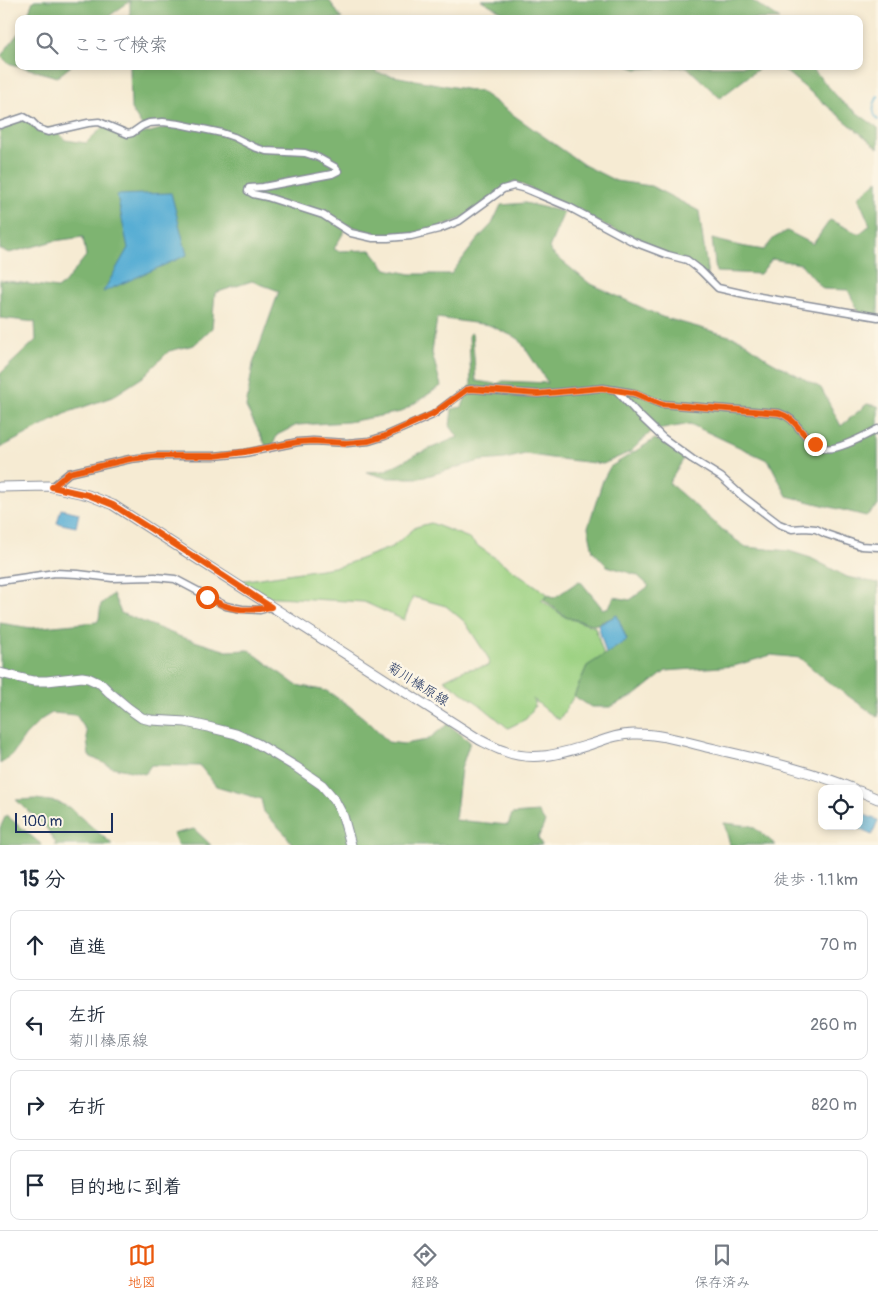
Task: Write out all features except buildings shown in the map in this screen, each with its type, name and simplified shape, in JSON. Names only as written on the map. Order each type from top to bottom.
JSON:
[{"type":"main road","name":"菊川榛原線","points":[[0,487],[39,485],[52,487],[88,495],[113,505],[480,740],[504,752],[523,757],[541,757],[561,754],[629,734],[653,734],[784,766],[844,785]]},
{"type":"main road","points":[[0,673],[40,681],[88,678],[101,684],[115,698],[142,718],[186,722],[236,734],[258,744],[322,785],[334,799],[343,816],[351,845]]},
{"type":"main road","points":[[863,793],[878,799]]},
{"type":"street","points":[[0,125],[24,117],[39,129],[48,132],[99,122],[128,134],[149,123],[162,122],[222,133],[266,151],[305,153],[317,157],[338,171],[323,176],[249,188],[248,190],[253,194],[267,196],[323,215],[351,234],[373,238],[411,236],[439,229],[459,221],[503,189],[514,186],[569,207],[634,242],[687,260],[718,288],[878,317]]},
{"type":"street","points":[[52,487],[69,473],[130,459],[156,456],[214,456],[298,442],[347,443],[369,441],[385,436],[433,414],[466,390],[538,394],[602,388],[634,393],[660,404],[779,413],[796,423],[815,444],[825,449],[838,447],[878,429]]},
{"type":"street","points":[[616,390],[663,438],[721,477],[742,496],[779,524],[792,529],[816,529],[861,546],[878,547]]},
{"type":"street","points":[[0,581],[55,573],[112,578],[155,577],[175,579],[226,606],[260,610],[271,607]]},
{"type":"green space","points":[[329,0],[339,15],[130,15],[130,1],[111,15],[28,15],[33,1]]},
{"type":"green space","points":[[481,0],[751,0],[774,15],[508,15]]},
{"type":"green space","points":[[15,37],[15,65],[8,63],[1,56]]},
{"type":"green space","points":[[33,70],[66,70],[57,77]]},
{"type":"green space","points":[[130,70],[375,70],[377,73],[481,92],[584,165],[616,181],[651,186],[699,211],[708,276],[515,181],[461,219],[422,233],[382,236],[348,225],[334,249],[338,251],[371,250],[386,269],[411,274],[451,274],[492,224],[501,205],[525,203],[564,212],[549,248],[552,253],[589,283],[662,317],[740,339],[769,360],[821,388],[841,426],[867,404],[878,406],[878,506],[866,516],[787,496],[769,461],[690,424],[652,431],[630,452],[603,464],[525,454],[505,459],[480,461],[420,478],[386,478],[366,472],[384,471],[415,455],[458,437],[450,426],[452,409],[462,407],[471,384],[469,334],[472,333],[476,381],[497,384],[503,381],[548,383],[519,339],[489,325],[437,318],[432,353],[441,386],[401,412],[348,422],[297,425],[277,435],[273,445],[266,446],[246,407],[253,364],[279,291],[252,281],[215,293],[212,328],[194,345],[169,351],[143,377],[112,397],[69,412],[0,448],[0,374],[36,340],[35,322],[0,318],[0,280],[57,288],[63,285],[86,256],[83,237],[54,241],[9,253],[0,249],[0,125],[24,117],[39,129],[54,128],[65,140],[86,143],[105,125],[128,134],[147,133],[175,125],[142,126],[131,109]]},
{"type":"green space","points":[[690,70],[757,70],[720,98]]},
{"type":"green space","points":[[784,70],[814,70],[842,102],[878,128],[878,148]]},
{"type":"green space","points":[[878,180],[878,316],[859,312],[848,290],[823,289],[801,264],[772,259],[760,274],[716,272],[712,239],[764,250],[774,238],[787,231],[813,244],[830,220],[859,234],[870,225],[858,197]]},
{"type":"green space","points":[[655,439],[686,455],[669,483],[730,536],[746,547],[789,551],[811,558],[847,577],[878,583],[878,717],[827,681],[800,658],[771,655],[734,666],[666,671],[637,694],[610,707],[591,707],[574,696],[587,666],[627,640],[617,616],[594,625],[566,617],[543,599],[549,595],[554,598],[579,581],[603,609],[609,607],[614,597],[630,600],[649,586],[637,575],[607,566],[593,551],[588,527],[603,480],[610,467]]},
{"type":"green space","points":[[431,523],[469,538],[549,595],[541,600],[565,617],[595,627],[604,656],[587,666],[574,696],[559,720],[533,699],[535,706],[526,719],[508,728],[479,704],[444,680],[464,670],[488,666],[489,659],[465,622],[446,606],[413,597],[404,620],[364,602],[259,596],[240,581],[341,566],[392,547],[416,527]]},
{"type":"green space","points":[[113,594],[121,613],[181,637],[227,651],[249,650],[296,685],[327,691],[371,724],[388,742],[404,744],[427,740],[448,724],[470,742],[461,769],[455,820],[508,825],[512,814],[538,812],[545,822],[538,838],[542,845],[293,845],[264,812],[261,799],[216,786],[200,766],[151,765],[145,774],[112,767],[89,756],[86,730],[76,715],[52,713],[42,719],[25,736],[12,755],[0,764],[0,623],[31,628],[97,622],[101,604]]},
{"type":"green space","points":[[36,799],[57,802],[70,808],[113,845],[54,845],[56,843],[45,826],[16,800]]},
{"type":"green space","points":[[6,815],[42,845],[0,845],[0,828]]},
{"type":"green space","points":[[724,823],[752,826],[776,845],[730,845]]},
{"type":"green space","points":[[194,829],[211,845],[178,845],[173,834]]},
{"type":"water","points":[[171,193],[187,255],[103,292],[128,248],[117,195]]},
{"type":"water","points":[[61,509],[79,513],[76,527],[57,523]]},
{"type":"water","points":[[617,615],[627,640],[606,654],[598,625]]},
{"type":"water","points":[[863,814],[878,820],[872,835],[861,830],[863,830]]},
{"type":"waterway","points":[[878,96],[874,108],[874,114],[878,120]]},
{"type":"route","points":[[207,597],[226,606],[242,609],[260,610],[271,607],[113,505],[88,495],[52,487],[69,473],[130,459],[156,456],[214,456],[298,442],[347,443],[369,441],[385,436],[433,414],[466,390],[471,389],[538,394],[602,388],[634,393],[660,404],[779,413],[796,423],[815,444]]}]
